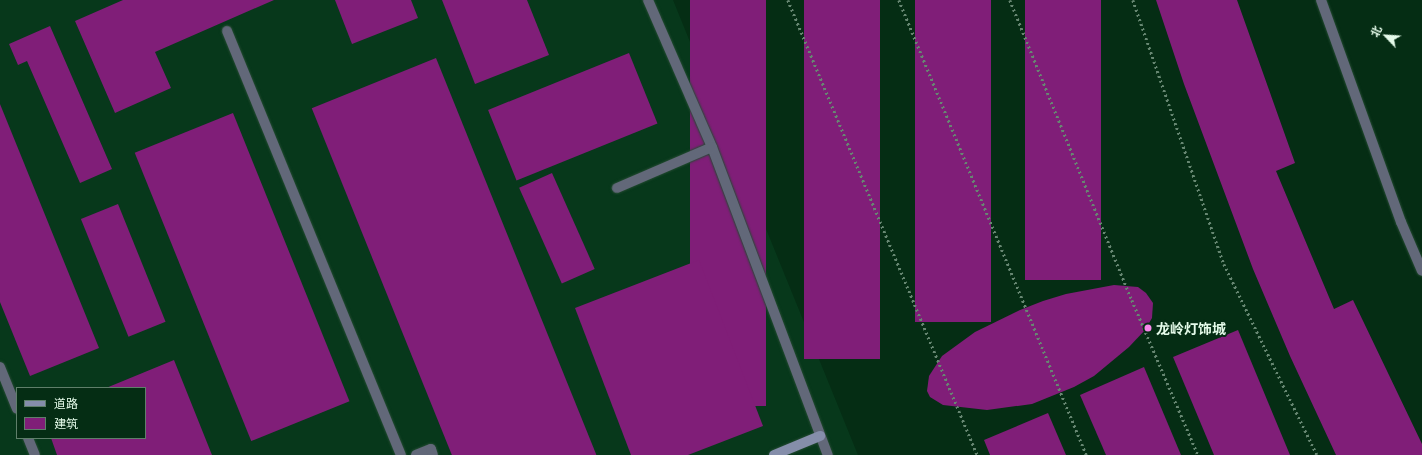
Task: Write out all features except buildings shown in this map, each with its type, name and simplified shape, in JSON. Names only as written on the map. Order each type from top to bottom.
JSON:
[{"type":"street","points":[[648,0],[712,147],[828,455]]},
{"type":"street","points":[[1321,0],[1400,222],[1422,272]]},
{"type":"street","points":[[227,31],[401,455]]},
{"type":"street","points":[[617,188],[712,147]]},
{"type":"street","points":[[0,366],[16,406]]},
{"type":"street","points":[[774,455],[820,436]]},
{"type":"street","points":[[28,439],[35,455]]},
{"type":"street","points":[[416,455],[431,449],[433,455]]},
{"type":"path","points":[[788,0],[977,455]]},
{"type":"path","points":[[899,0],[1087,455]]},
{"type":"path","points":[[1010,0],[1132,300],[1198,455]]},
{"type":"path","points":[[1133,0],[1224,264],[1316,455]]},
{"type":"shaded area","points":[[0,0],[673,0],[858,455],[0,455]]},
{"type":"place","name":"龙岭灯饰城","points":[[1148,328]]}]
